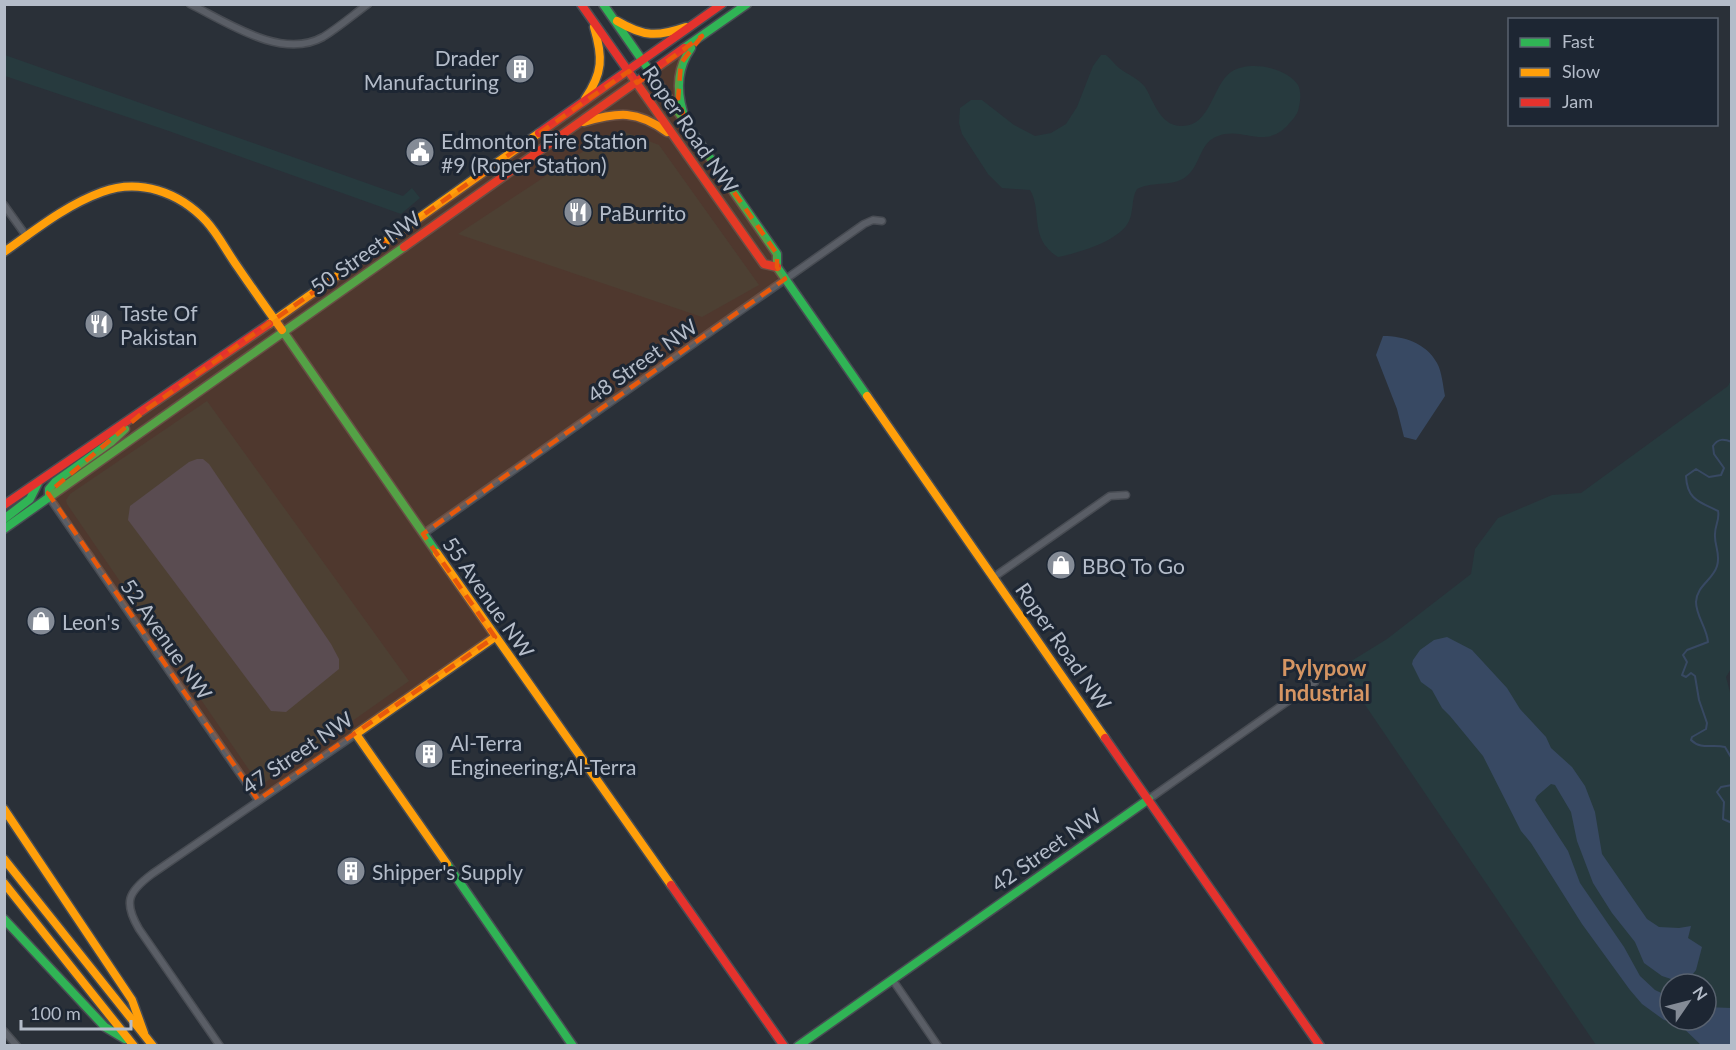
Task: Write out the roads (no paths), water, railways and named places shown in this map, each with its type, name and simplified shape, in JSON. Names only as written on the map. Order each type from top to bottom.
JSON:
[{"type":"main road","name":"Roper Road NW","points":[[581,4],[764,264],[777,267]]},
{"type":"main road","name":"Roper Road NW","points":[[603,4],[777,254],[777,267],[785,279],[1320,1046]]},
{"type":"main road","name":"50 Street NW","points":[[4,505],[147,409],[722,4]]},
{"type":"main road","name":"50 Street NW","points":[[4,529],[747,4]]},
{"type":"main road","points":[[613,18],[633,31],[646,35],[659,35],[695,24]]},
{"type":"main road","points":[[581,104],[597,82],[601,71],[600,49],[592,21]]},
{"type":"main road","points":[[688,126],[678,100],[681,63],[702,36]]},
{"type":"main road","points":[[575,125],[609,115],[632,114],[649,119],[675,139]]},
{"type":"main road","name":"55 Avenue NW","points":[[27,237],[71,206],[101,190],[136,185],[164,190],[192,207],[206,221],[495,637],[784,1046]]},
{"type":"main road","points":[[4,252],[27,237]]},
{"type":"main road","points":[[49,497],[50,488],[55,482],[111,442],[147,409]]},
{"type":"main road","points":[[4,519],[32,498],[38,489],[38,483]]},
{"type":"main road","name":"47 Street NW","points":[[356,734],[495,637]]},
{"type":"main road","points":[[356,734],[573,1046]]},
{"type":"main road","name":"42 Street NW","points":[[798,1046],[1149,799]]},
{"type":"main road","points":[[4,809],[132,1000],[144,1033]]},
{"type":"main road","points":[[4,859],[153,1046]]},
{"type":"main road","points":[[4,883],[133,1045]]},
{"type":"main road","points":[[4,919],[105,1027],[133,1045]]},
{"type":"street","points":[[190,4],[272,43],[300,46],[323,37],[368,4]]},
{"type":"street","points":[[4,205],[27,237]]},
{"type":"street","name":"48 Street NW","points":[[423,534],[864,224],[873,220],[882,221]]},
{"type":"street","points":[[994,577],[1110,496],[1126,495]]},
{"type":"street","name":"52 Avenue NW","points":[[49,497],[258,800]]},
{"type":"street","name":"42 Street NW","points":[[1149,799],[1315,682]]},
{"type":"street","name":"47 Street NW","points":[[220,1046],[139,929],[130,912],[130,897],[137,885],[356,734]]},
{"type":"street","points":[[892,979],[938,1046]]},
{"type":"street","points":[[4,1031],[17,1046]]},
{"type":"water","points":[[1383,336],[1399,337],[1421,346],[1432,356],[1440,371],[1445,396],[1416,440],[1404,437],[1397,409],[1376,355]]},
{"type":"water","points":[[203,459],[209,464],[339,659],[339,669],[286,712],[271,711],[128,520],[130,506],[189,462]]},
{"type":"water","points":[[1447,637],[1472,650],[1507,688],[1520,709],[1546,737],[1551,748],[1572,767],[1585,786],[1595,812],[1602,854],[1647,919],[1659,927],[1691,926],[1688,938],[1702,947],[1694,972],[1658,973],[1644,963],[1635,942],[1612,913],[1593,883],[1577,841],[1571,812],[1555,785],[1551,784],[1537,796],[1535,800],[1568,851],[1580,883],[1624,947],[1640,976],[1658,991],[1658,1016],[1642,1004],[1630,990],[1582,924],[1521,831],[1483,756],[1442,708],[1432,690],[1421,682],[1412,664],[1413,660],[1420,650],[1434,640]]},
{"type":"water","points":[[1718,1007],[1731,1008],[1731,1045],[1701,1045],[1687,1032],[1718,1032]]},
{"type":"waterway","points":[[1732,442],[1721,440],[1713,446],[1714,454],[1724,468],[1721,475],[1709,477],[1696,469],[1686,476],[1692,495],[1718,511],[1715,531],[1718,557],[1715,571],[1699,591],[1696,602],[1708,642],[1687,650],[1683,655],[1687,662],[1682,675],[1686,677],[1691,673],[1695,676],[1699,700],[1707,723],[1706,729],[1692,737],[1691,740],[1703,746],[1725,747],[1732,759]]},
{"type":"waterway","points":[[1732,785],[1721,787],[1717,792],[1724,802],[1723,819],[1732,823]]},
{"type":"place","name":"Drader Manufacturing","points":[[520,69]]},
{"type":"place","name":"Edmonton Fire Station #9 (Roper Station)","points":[[420,152]]},
{"type":"place","name":"PaBurrito","points":[[578,212]]},
{"type":"place","name":"Taste Of Pakistan","points":[[99,324]]},
{"type":"place","name":"BBQ To Go","points":[[1061,565]]},
{"type":"place","name":"Leon's","points":[[41,621]]},
{"type":"place","name":"Al-Terra Engineering;Al-Terra","points":[[429,754]]},
{"type":"place","name":"Shipper's Supply","points":[[351,871]]},
{"type":"district","name":"Pylypow Industrial","points":[[1324,680]]}]
